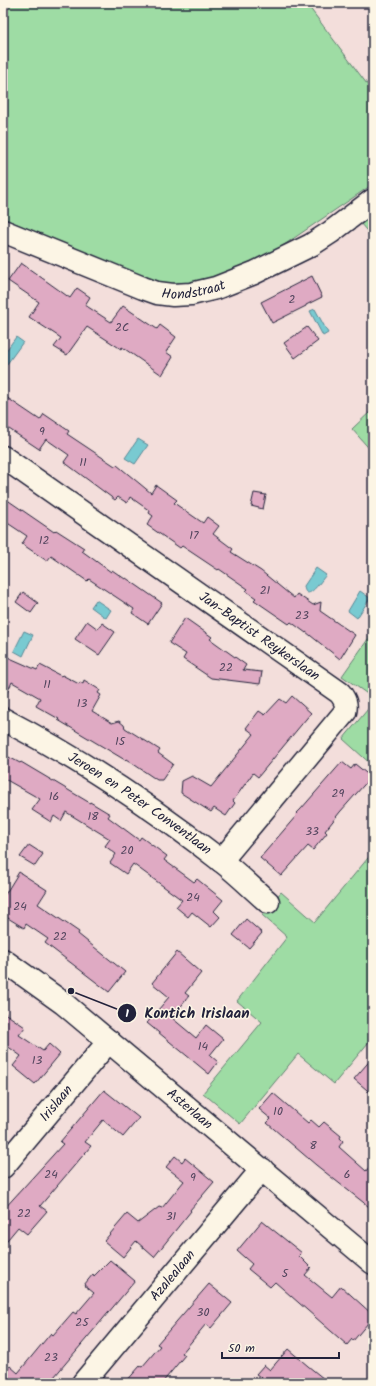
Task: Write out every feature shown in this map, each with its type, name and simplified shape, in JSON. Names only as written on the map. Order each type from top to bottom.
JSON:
[{"type":"street","name":"Hondstraat","points":[[3,230],[143,288],[166,294],[181,295],[216,288],[254,273],[311,245],[331,232],[373,200]]},
{"type":"street","name":"Jan-Baptist Reykerslaan","points":[[3,457],[340,693],[344,699],[347,706],[345,712],[221,861]]},
{"type":"street","name":"Jeroen en Peter Conventlaan","points":[[3,719],[40,738],[86,766],[154,811],[221,861],[268,902]]},
{"type":"street","name":"Asterlaan","points":[[3,960],[63,1002],[373,1262]]},
{"type":"street","name":"Irislaan","points":[[3,1167],[109,1041]]},
{"type":"street","name":"Azalealaan","points":[[83,1383],[262,1169]]},
{"type":"green space","points":[[3,3],[306,3],[373,92],[373,184],[262,260],[209,282],[158,284],[3,218]]},
{"type":"green space","points":[[373,213],[373,238],[360,223]]},
{"type":"green space","points":[[373,409],[373,453],[352,429]]},
{"type":"green space","points":[[373,632],[373,698],[342,676]]},
{"type":"green space","points":[[373,703],[373,766],[343,739]]},
{"type":"green space","points":[[373,852],[373,1037],[334,1084],[298,1054],[240,1124],[203,1093],[262,1022],[237,1001],[287,937],[262,915],[281,892],[315,922]]},
{"type":"water","points":[[315,309],[328,333],[323,336],[310,311]]},
{"type":"water","points":[[16,337],[23,342],[7,364],[3,361],[3,355]]},
{"type":"water","points":[[138,439],[148,445],[135,464],[125,458]]},
{"type":"water","points":[[316,568],[326,575],[311,592],[308,593],[305,591],[304,586]]},
{"type":"water","points":[[360,591],[370,598],[357,618],[348,611]]},
{"type":"water","points":[[96,600],[111,610],[106,618],[91,607]]},
{"type":"water","points":[[24,631],[33,635],[23,656],[14,651]]},
{"type":"building","points":[[21,263],[70,298],[77,288],[90,297],[85,305],[111,322],[123,306],[157,329],[160,325],[176,337],[166,352],[173,357],[162,375],[122,347],[121,349],[87,327],[67,355],[54,347],[61,338],[29,317],[39,302],[8,281]]},
{"type":"building","points":[[312,276],[322,297],[272,323],[261,302]]},
{"type":"building","points":[[307,327],[318,341],[295,358],[284,343]]},
{"type":"building","points":[[3,395],[40,420],[44,414],[69,431],[67,434],[115,466],[117,465],[151,493],[156,485],[177,500],[174,503],[203,523],[207,517],[219,526],[213,534],[233,549],[231,552],[261,571],[294,598],[297,594],[313,605],[321,602],[320,611],[355,635],[340,659],[306,632],[291,622],[289,624],[254,600],[256,598],[246,591],[248,589],[182,546],[180,548],[147,525],[153,516],[149,513],[150,511],[130,497],[127,503],[118,497],[115,500],[64,462],[69,455],[46,439],[39,449],[3,425]]},
{"type":"building","points":[[254,493],[266,495],[263,509],[251,506]]},
{"type":"building","points":[[3,497],[54,532],[56,530],[84,548],[82,551],[111,572],[112,570],[125,579],[126,578],[162,603],[148,624],[132,613],[134,609],[89,579],[87,581],[51,556],[47,561],[22,544],[27,536],[3,520]]},
{"type":"building","points":[[23,592],[38,603],[31,613],[16,602]]},
{"type":"building","points":[[185,618],[212,637],[210,639],[246,665],[243,670],[262,672],[260,684],[211,678],[183,659],[186,654],[169,643]]},
{"type":"building","points":[[87,621],[98,629],[102,623],[115,632],[99,655],[75,639]]},
{"type":"building","points":[[3,655],[37,670],[40,665],[79,684],[80,682],[83,684],[84,680],[100,690],[98,693],[101,695],[92,711],[112,723],[119,721],[125,728],[160,750],[158,753],[173,764],[162,780],[157,780],[126,759],[125,760],[36,706],[40,698],[12,682],[3,701]]},
{"type":"building","points":[[292,696],[311,713],[258,777],[253,773],[233,801],[235,803],[226,816],[214,808],[211,812],[181,793],[182,781],[192,776],[211,787],[254,734],[246,728],[259,711],[265,715],[280,699],[286,703]]},
{"type":"building","points":[[3,754],[20,763],[21,762],[110,814],[108,817],[139,840],[141,837],[167,856],[164,860],[194,882],[197,879],[223,900],[214,911],[220,917],[211,927],[192,912],[188,917],[176,907],[182,900],[133,864],[126,874],[110,863],[116,854],[105,846],[110,839],[66,812],[61,821],[54,816],[51,822],[32,810],[40,799],[3,778]]},
{"type":"building","points":[[342,762],[351,769],[355,764],[371,777],[340,812],[325,831],[327,833],[313,850],[308,846],[281,876],[260,858],[296,816],[295,815]]},
{"type":"building","points":[[29,845],[43,854],[35,866],[20,857]]},
{"type":"building","points":[[19,872],[47,890],[38,904],[79,932],[78,934],[125,972],[109,992],[45,943],[48,939],[26,924],[24,928],[3,915],[3,898]]},
{"type":"building","points":[[246,919],[262,933],[249,948],[233,935]]},
{"type":"building","points":[[177,952],[201,973],[185,993],[189,996],[172,1018],[196,1038],[206,1025],[223,1039],[210,1055],[218,1062],[209,1074],[147,1023],[169,997],[152,983]]},
{"type":"building","points":[[3,1012],[25,1027],[19,1035],[43,1051],[49,1044],[60,1054],[35,1084],[13,1066],[21,1056],[3,1043]]},
{"type":"building","points":[[373,1057],[373,1095],[354,1079]]},
{"type":"building","points":[[104,1090],[139,1118],[123,1137],[103,1120],[85,1142],[91,1146],[40,1206],[47,1211],[27,1234],[18,1227],[3,1245],[3,1210],[63,1144],[60,1142]]},
{"type":"building","points":[[273,1093],[308,1123],[311,1120],[319,1127],[324,1122],[341,1136],[340,1138],[343,1141],[339,1147],[366,1171],[373,1162],[373,1210],[316,1165],[267,1123],[271,1119],[259,1109]]},
{"type":"building","points":[[175,1156],[182,1162],[185,1158],[214,1182],[190,1210],[191,1211],[154,1257],[136,1241],[123,1257],[104,1241],[127,1214],[138,1223],[159,1207],[162,1208],[184,1181],[166,1167]]},
{"type":"building","points":[[262,1221],[302,1253],[299,1256],[311,1268],[305,1275],[332,1297],[341,1286],[373,1315],[373,1317],[353,1341],[352,1339],[347,1345],[275,1282],[270,1287],[248,1269],[252,1264],[237,1251]]},
{"type":"building","points":[[110,1260],[135,1281],[49,1383],[3,1383],[3,1374],[10,1366],[18,1373],[51,1333],[53,1335],[73,1312],[76,1314],[94,1293],[84,1285],[93,1274],[94,1276]]},
{"type":"building","points":[[209,1284],[232,1303],[211,1328],[206,1324],[182,1353],[185,1355],[162,1383],[125,1383],[140,1366],[142,1367],[160,1346],[157,1344]]},
{"type":"building","points":[[288,1349],[329,1383],[259,1383],[263,1379],[256,1374],[264,1365],[270,1370]]},
{"type":"place","name":"Kontich Irislaan","points":[[71,991]]}]
